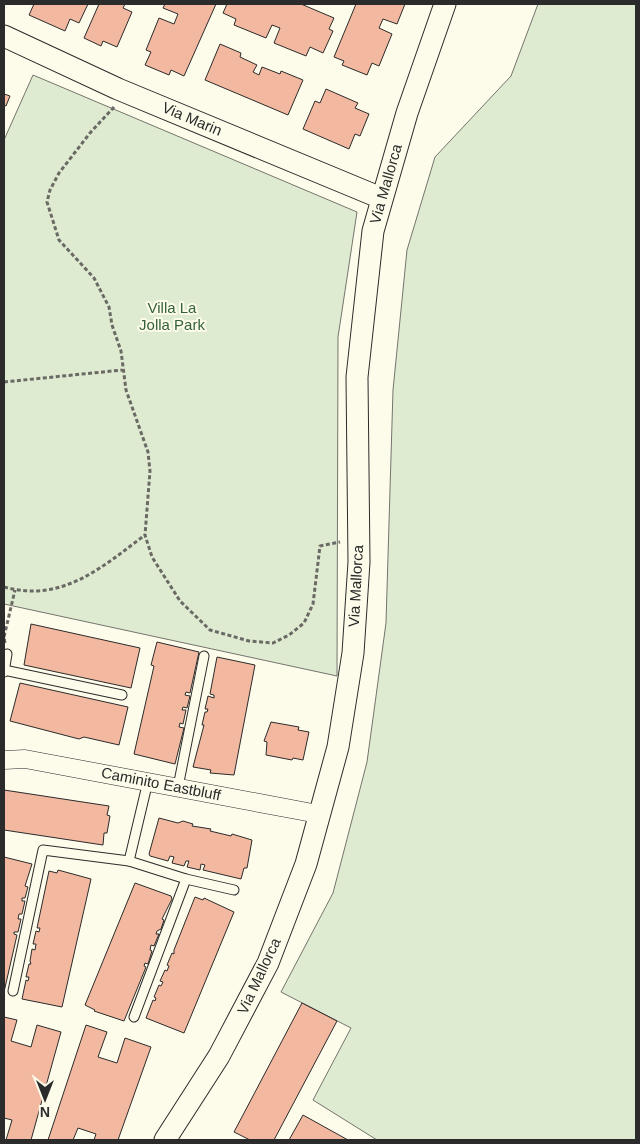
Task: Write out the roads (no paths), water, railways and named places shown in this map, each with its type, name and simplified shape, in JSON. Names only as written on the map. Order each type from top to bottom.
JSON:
[{"type":"street","name":"Via Mallorca","points":[[165,1140],[219,1056],[268,963],[306,864],[318,814],[338,747],[351,662],[359,541],[357,377],[373,231],[381,198],[444,4]]},
{"type":"street","name":"Via Marin","points":[[4,36],[118,89],[381,198]]},
{"type":"street","name":"Caminito Eastbluff","points":[[4,760],[25,758],[318,814]]},
{"type":"lane","points":[[8,654],[4,671],[122,695]]},
{"type":"lane","points":[[178,787],[204,656]]},
{"type":"lane","points":[[129,861],[148,782]]},
{"type":"lane","points":[[12,991],[43,850],[129,861],[186,880],[234,890]]},
{"type":"lane","points":[[134,1017],[186,880]]},
{"type":"park label","name":"Villa La Jolla Park","points":[[172,316]]}]
